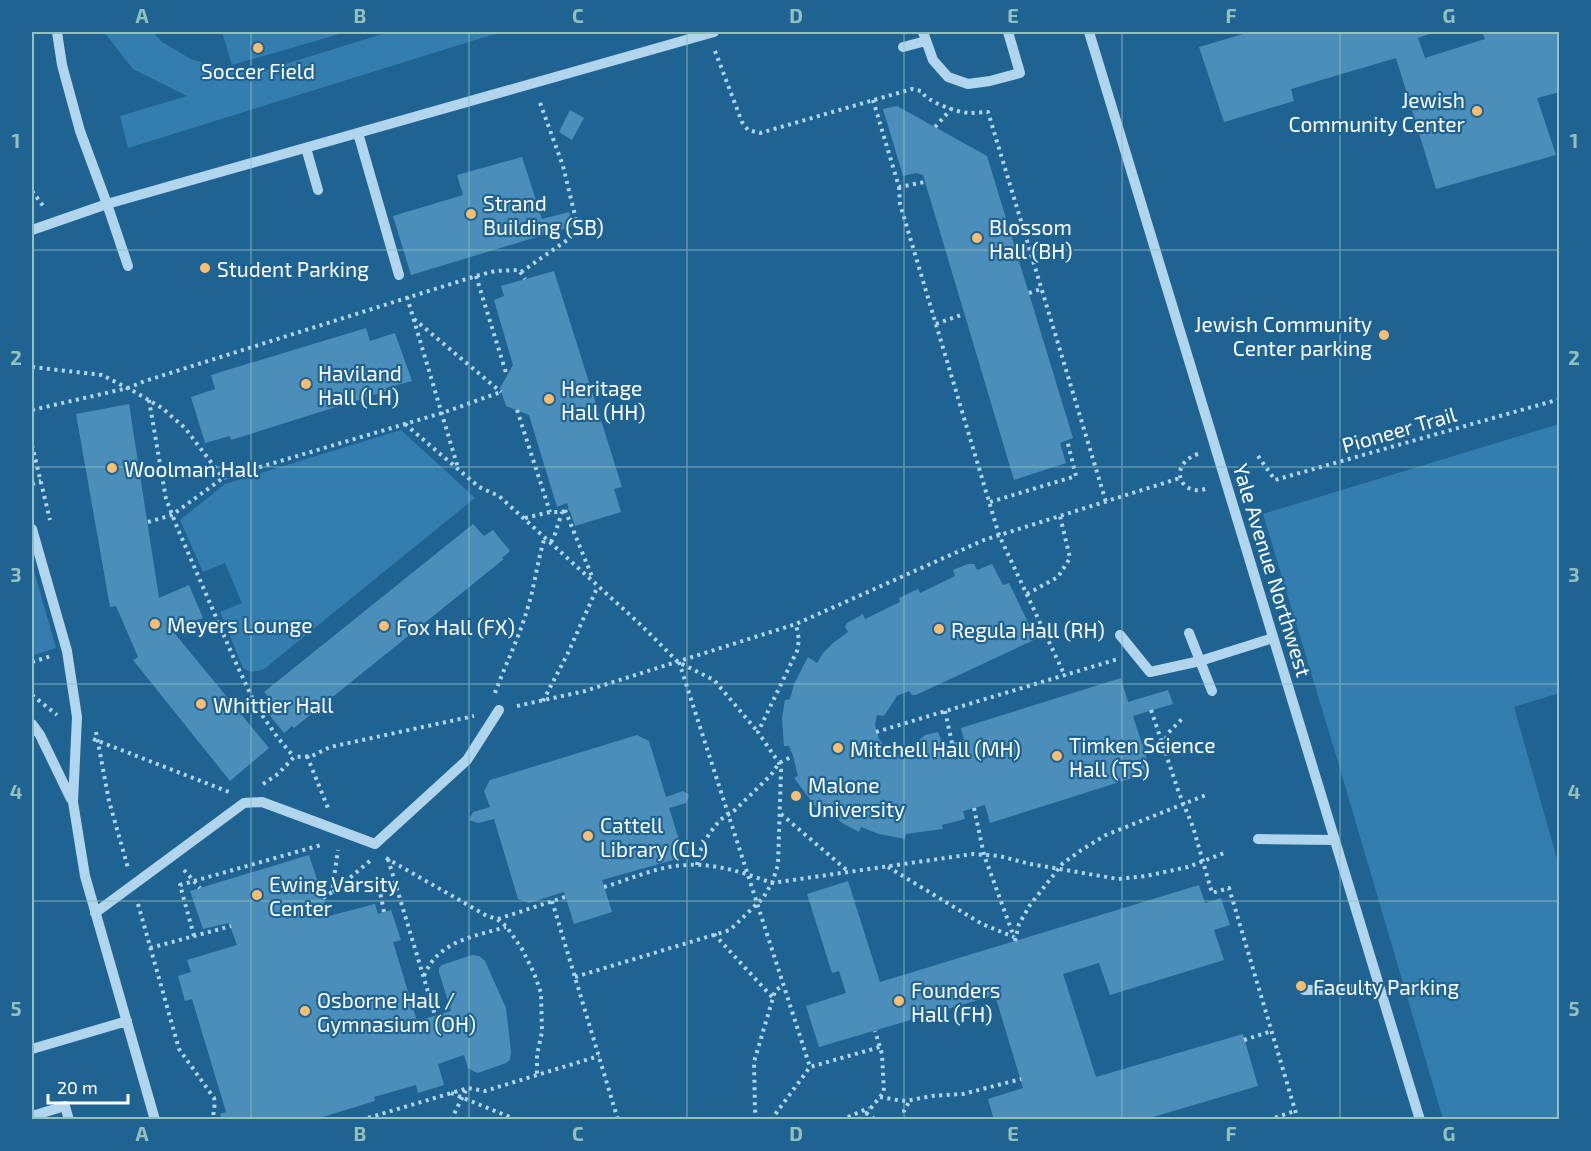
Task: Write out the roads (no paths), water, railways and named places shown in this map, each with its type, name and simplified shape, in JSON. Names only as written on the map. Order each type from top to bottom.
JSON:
[{"type":"street","points":[[57,32],[62,65],[80,131],[128,266]]},
{"type":"street","points":[[32,230],[107,204],[711,32]]},
{"type":"street","points":[[903,47],[925,36],[933,60],[948,77],[968,84],[990,81],[1020,73],[1008,32]]},
{"type":"street","name":"Yale Avenue Northwest","points":[[1089,32],[1420,1119]]},
{"type":"street","points":[[357,133],[399,275]]},
{"type":"street","points":[[306,148],[318,190]]},
{"type":"street","points":[[32,529],[67,651],[77,717],[73,802],[85,876],[155,1119]]},
{"type":"street","points":[[1189,633],[1212,691]]},
{"type":"street","points":[[1120,635],[1150,672],[1200,661],[1274,638]]},
{"type":"street","points":[[95,913],[244,803],[262,802],[375,844],[467,760],[499,710]]},
{"type":"street","points":[[32,723],[73,802]]},
{"type":"street","points":[[1258,839],[1335,840]]},
{"type":"street","points":[[1304,990],[1380,989]]},
{"type":"street","points":[[32,1050],[127,1021]]},
{"type":"street","points":[[32,1116],[65,1106],[69,1119]]},
{"type":"place","name":"Soccer Field","points":[[258,48]]},
{"type":"place","name":"Jewish Community Center","points":[[1477,111]]},
{"type":"place","name":"Strand Building (SB)","points":[[471,214]]},
{"type":"place","name":"Blossom Hall (BH)","points":[[977,238]]},
{"type":"place","name":"Student Parking","points":[[205,268]]},
{"type":"place","name":"Jewish Community Center parking","points":[[1384,335]]},
{"type":"place","name":"Haviland Hall (LH)","points":[[306,384]]},
{"type":"place","name":"Heritage Hall (HH)","points":[[549,399]]},
{"type":"place","name":"Woolman Hall","points":[[112,468]]},
{"type":"place","name":"Meyers Lounge","points":[[155,624]]},
{"type":"place","name":"Fox Hall (FX)","points":[[384,626]]},
{"type":"place","name":"Regula Hall (RH)","points":[[939,629]]},
{"type":"place","name":"Whittier Hall","points":[[201,704]]},
{"type":"place","name":"Mitchell Hall (MH)","points":[[838,748]]},
{"type":"place","name":"Timken Science Hall (TS)","points":[[1057,756]]},
{"type":"place","name":"Malone University","points":[[796,796]]},
{"type":"place","name":"Cattell Library (CL)","points":[[588,836]]},
{"type":"place","name":"Ewing Varsity Center","points":[[257,895]]},
{"type":"place","name":"Faculty Parking","points":[[1301,986]]},
{"type":"place","name":"Founders Hall (FH)","points":[[899,1001]]},
{"type":"place","name":"Osborne Hall / Gymnasium (OH)","points":[[305,1011]]}]
